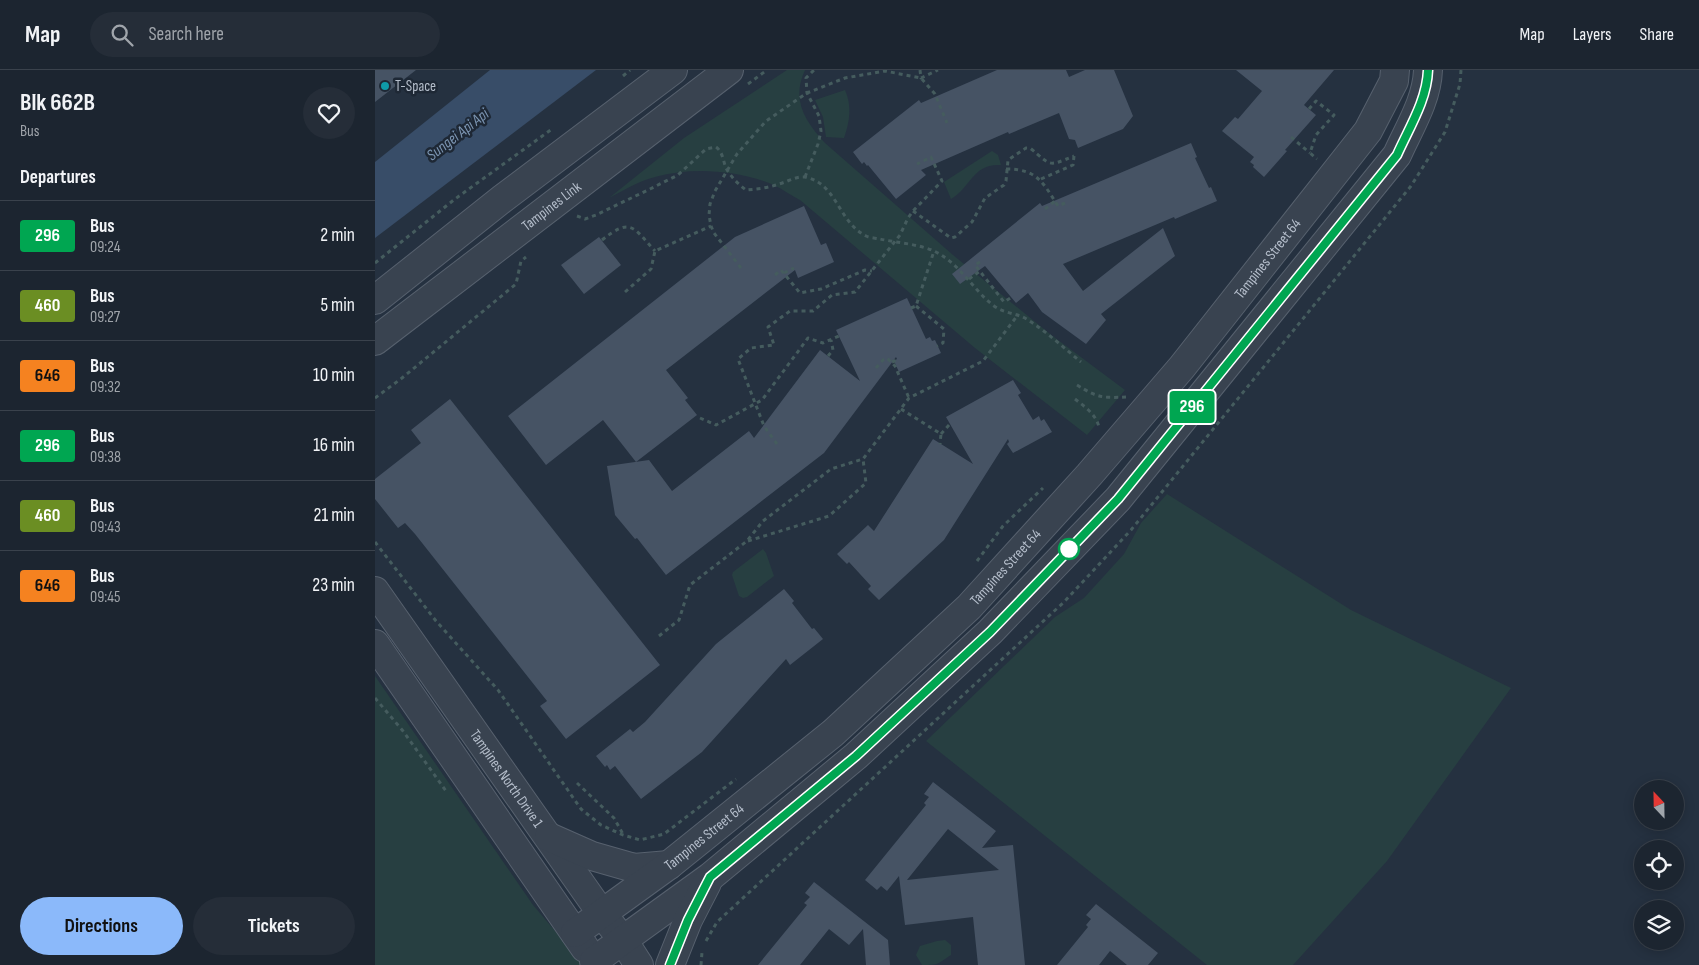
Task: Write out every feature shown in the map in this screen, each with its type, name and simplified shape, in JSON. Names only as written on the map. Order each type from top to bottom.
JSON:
[{"type":"street","points":[[375,300],[502,199],[673,70]]},
{"type":"street","name":"Tampines Street 64","points":[[575,933],[669,865],[833,733],[969,607],[1089,475],[1182,368],[1368,132],[1394,81],[1395,70]]},
{"type":"street","points":[[375,644],[596,963],[623,940],[710,877],[856,756],[990,632],[1111,506],[1397,155],[1427,85],[1428,70]]},
{"type":"street","name":"Tampines Link","points":[[375,341],[737,78]]},
{"type":"street","name":"Tampines North Drive 1","points":[[375,591],[639,965]]},
{"type":"street","points":[[549,837],[592,856],[634,868],[669,865]]},
{"type":"street","points":[[670,965],[688,920],[710,877]]},
{"type":"path","points":[[620,80],[630,70]]},
{"type":"path","points":[[737,78],[767,70]]},
{"type":"path","points":[[805,178],[821,131],[819,116],[807,93],[806,78],[814,70]]},
{"type":"path","points":[[920,70],[921,78],[935,94],[947,123]]},
{"type":"path","points":[[741,268],[714,233],[709,215],[710,204],[715,191],[737,154],[766,121],[807,93],[845,78],[885,71],[921,78],[938,70]]},
{"type":"path","points":[[1309,109],[1317,101],[1334,116],[1316,135],[1310,153]]},
{"type":"path","points":[[375,263],[455,199],[559,125]]},
{"type":"path","points":[[1291,137],[1322,163]]},
{"type":"path","points":[[584,210],[576,216],[585,219],[678,175],[707,149],[715,147],[720,150],[727,170],[736,182],[746,190],[759,189],[798,178],[805,178],[824,185],[833,195],[844,216],[866,236],[934,251],[957,266],[992,305],[1003,312],[1027,318],[1081,362]]},
{"type":"path","points":[[913,211],[951,238],[955,237],[972,222],[985,198],[1004,185],[1008,160],[1026,148],[1030,148],[1053,164],[1074,156],[1073,165],[1041,179]]},
{"type":"path","points":[[777,444],[764,426],[738,359],[751,348],[774,345],[768,326],[790,311],[813,311],[832,296],[855,292],[895,242],[913,211],[942,181],[931,157],[917,164]]},
{"type":"path","points":[[1007,169],[1020,169],[1041,179],[1058,206],[1065,203]]},
{"type":"path","points":[[1045,209],[1055,201]]},
{"type":"path","points":[[602,240],[614,230],[623,226],[634,228],[655,251]]},
{"type":"path","points":[[655,251],[711,226]]},
{"type":"path","points":[[625,292],[651,269],[655,251]]},
{"type":"path","points":[[916,306],[934,251]]},
{"type":"path","points":[[375,398],[516,284],[521,262],[528,256]]},
{"type":"path","points":[[979,262],[975,266],[1004,302],[1011,298]]},
{"type":"path","points":[[783,273],[794,268]]},
{"type":"path","points":[[775,275],[781,270],[800,293],[821,288],[865,270],[873,271]]},
{"type":"path","points":[[969,279],[980,271]]},
{"type":"path","points":[[911,308],[916,306]]},
{"type":"path","points":[[916,306],[944,330],[943,343],[937,346]]},
{"type":"path","points":[[659,636],[679,620],[690,585],[747,541],[763,521],[831,469],[863,459],[909,398],[983,361],[1017,316]]},
{"type":"path","points":[[700,418],[717,425],[762,400],[808,338],[823,343],[839,336]]},
{"type":"path","points":[[828,356],[833,350],[831,340]]},
{"type":"path","points":[[876,368],[887,358],[892,362],[909,398]]},
{"type":"path","points":[[892,362],[897,360]]},
{"type":"path","points":[[1077,386],[1095,396],[1110,398],[1132,396],[1127,404]]},
{"type":"path","points":[[1075,399],[1088,408],[1098,422],[1101,436]]},
{"type":"path","points":[[901,409],[941,434]]},
{"type":"path","points":[[939,444],[941,434],[950,424]]},
{"type":"path","points":[[747,541],[829,516],[866,483],[863,459]]},
{"type":"path","points":[[974,565],[1003,526],[1047,486]]},
{"type":"path","points":[[375,542],[436,621],[498,690],[581,809],[601,825],[640,840],[663,834],[740,776]]},
{"type":"path","points":[[577,783],[614,818],[623,835]]},
{"type":"green space","points":[[787,70],[805,70],[799,91],[802,110],[811,127],[825,143],[953,255],[1050,334],[1125,390],[1087,435],[975,348],[800,200],[769,183],[741,175],[712,171],[683,172],[649,179],[609,198],[684,138]]},
{"type":"green space","points":[[845,90],[849,102],[849,114],[844,138],[826,137],[823,117],[815,100]]},
{"type":"green space","points":[[992,151],[998,155],[1001,165],[992,165],[978,172],[951,199],[944,182]]},
{"type":"green space","points":[[1167,494],[1351,610],[1511,688],[1387,861],[1293,965],[1207,965],[926,741],[1055,617],[1084,598],[1124,554],[1141,523]]},
{"type":"green space","points":[[763,549],[774,576],[743,598],[739,596],[732,575],[733,572]]},
{"type":"green space","points":[[375,676],[533,905],[584,965],[375,965]]},
{"type":"green space","points":[[945,940],[951,945],[951,955],[938,963],[922,965],[916,955],[920,946]]},
{"type":"water","name":"Sungei Api Api","points":[[490,70],[596,70],[375,238],[375,162]]},
{"type":"building","name":"T-Space","points":[[375,70],[416,70],[375,102]]},
{"type":"building","points":[[997,70],[1066,70],[1069,77],[1085,70],[1114,70],[1133,116],[1123,129],[1078,148],[1075,140],[1069,139],[1059,113],[1009,134],[1008,132],[921,170],[926,175],[896,199],[868,165],[864,162],[862,164],[853,152],[919,100],[921,103]]},
{"type":"building","points":[[1236,70],[1334,70],[1304,105],[1316,115],[1264,177],[1250,162],[1254,157],[1222,131],[1235,117],[1238,119],[1262,91]]},
{"type":"building","points":[[1191,143],[1197,157],[1195,158],[1217,201],[1063,264],[1083,291],[1163,228],[1175,256],[1101,314],[1106,320],[1086,344],[1042,312],[1028,293],[1016,303],[985,266],[960,284],[952,274],[1040,203],[1042,206]]},
{"type":"building","points":[[804,206],[821,245],[826,243],[834,262],[798,278],[795,270],[666,370],[688,398],[685,400],[697,415],[636,462],[603,420],[546,465],[508,416],[735,237]]},
{"type":"building","points":[[599,237],[621,265],[584,294],[561,265]]},
{"type":"building","points":[[907,298],[926,339],[930,337],[932,341],[935,340],[941,353],[899,372],[894,361],[897,359],[896,357],[824,453],[666,575],[637,538],[635,539],[615,515],[607,466],[649,460],[672,491],[749,431],[754,438],[820,350],[860,381],[836,330]]},
{"type":"building","points":[[1013,380],[1021,393],[1018,395],[1033,420],[1039,416],[1041,421],[1044,419],[1052,432],[1013,453],[1007,444],[1009,442],[1008,439],[944,540],[879,600],[868,589],[871,586],[849,562],[847,564],[837,554],[868,525],[874,531],[933,439],[973,464],[946,417]]},
{"type":"building","points":[[450,399],[660,665],[566,739],[540,706],[547,701],[415,534],[405,523],[398,528],[375,499],[375,479],[421,443],[411,430]]},
{"type":"building","points":[[784,589],[812,629],[814,628],[823,639],[790,665],[786,659],[702,752],[641,799],[615,766],[610,770],[596,756],[630,729],[633,732],[645,722],[716,644]]},
{"type":"building","points":[[933,782],[996,831],[982,848],[1013,845],[1025,965],[978,965],[973,917],[905,925],[899,876],[887,891],[881,886],[877,890],[865,880],[926,805],[924,803],[929,797],[924,794]],"holes":[[[948,829],[999,870],[907,880]]]},
{"type":"building","points":[[814,882],[888,940],[890,965],[866,965],[863,929],[849,945],[829,929],[800,965],[758,965],[807,905],[804,903],[810,897],[805,893]]},
{"type":"building","points":[[1096,904],[1158,953],[1148,965],[1127,965],[1110,951],[1099,965],[1057,965],[1088,927],[1086,925],[1091,919],[1086,915]]},
{"type":"bus line","name":"296","points":[[670,965],[688,920],[710,877],[856,756],[990,632],[1118,499],[1397,155],[1419,108],[1427,85],[1428,70]]},
{"type":"place","name":"T-Space","points":[[385,86]]}]
